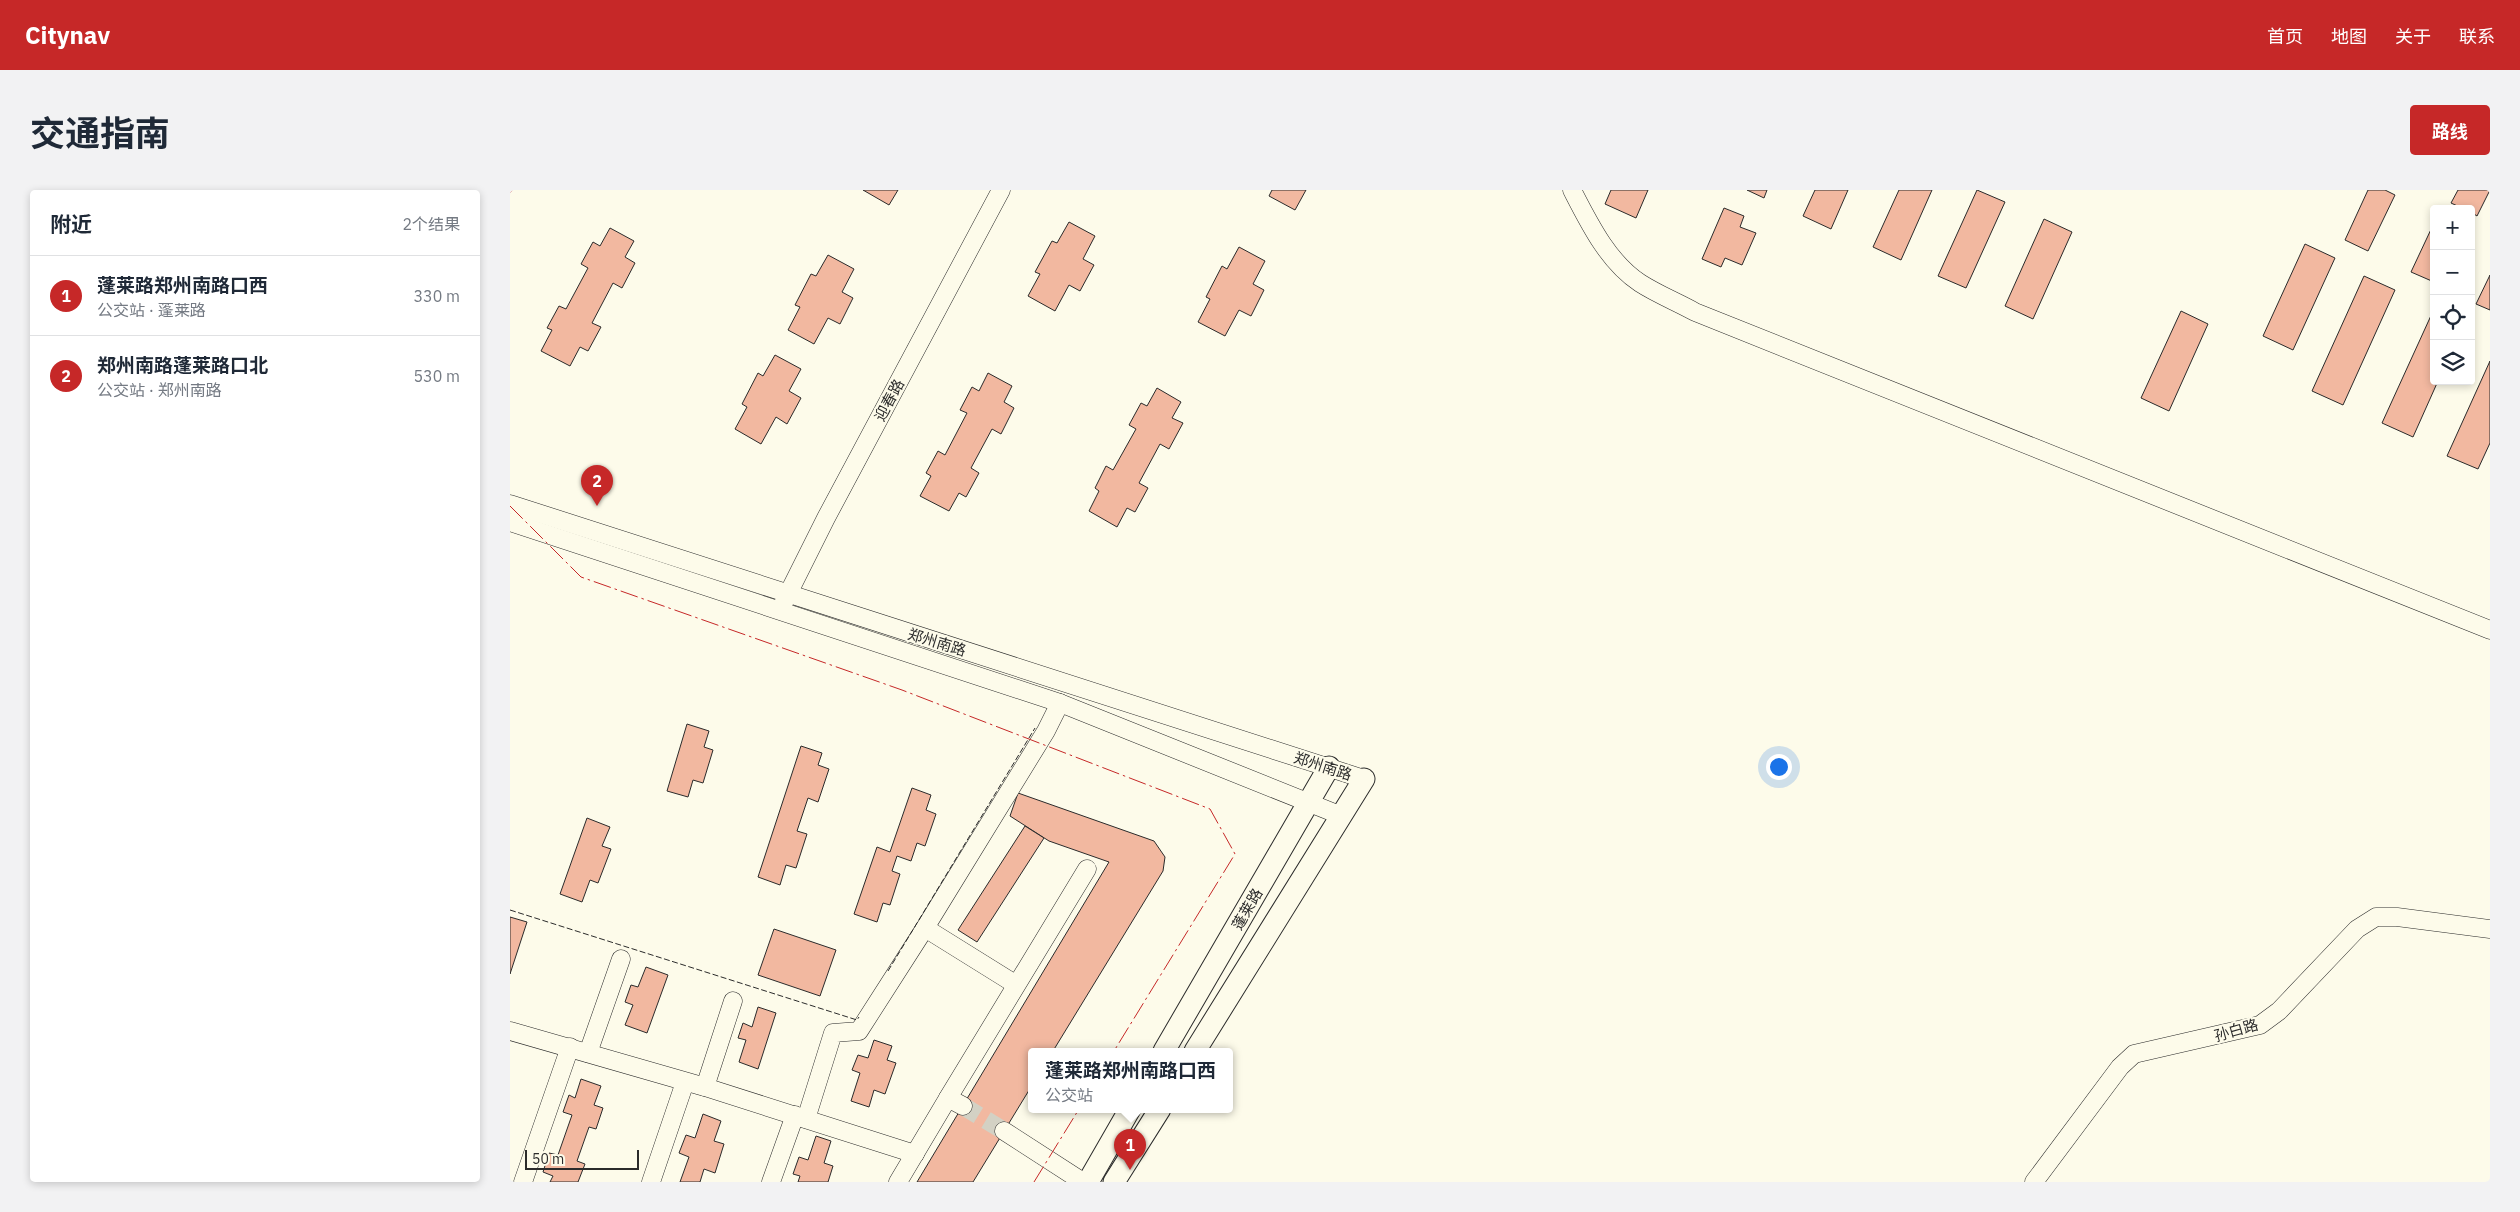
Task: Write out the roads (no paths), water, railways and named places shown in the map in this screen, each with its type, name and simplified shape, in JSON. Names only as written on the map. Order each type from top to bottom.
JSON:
[{"type":"main road","name":"蓬莱路","points":[[1166,1048],[1329,767]]},
{"type":"main road","name":"蓬莱路","points":[[1197,1048],[1364,780]]},
{"type":"main road","points":[[1088,1182],[1128,1113]]},
{"type":"main road","points":[[1114,1182],[1157,1113]]},
{"type":"street","name":"迎春路","points":[[778,601],[989,190]]},
{"type":"street","name":"迎春路","points":[[821,515],[1001,190]]},
{"type":"street","points":[[1572,190],[1586,218],[1616,262],[1639,282],[1695,312],[2490,630]]},
{"type":"street","name":"郑州南路","points":[[510,504],[1060,703],[1342,816]]},
{"type":"street","name":"郑州南路","points":[[510,522],[1329,767],[1364,780]]},
{"type":"street","points":[[771,1182],[800,1117],[833,1032],[859,1031],[926,928],[1046,731],[1060,703]]},
{"type":"street","points":[[898,1182],[915,1154],[955,1102],[1015,984],[1086,869]]},
{"type":"street","name":"孙白路","points":[[2034,1182],[2120,1067],[2134,1054],[2260,1025],[2279,1011],[2357,929],[2376,917],[2397,917],[2490,929]]},
{"type":"street","points":[[926,928],[1015,984]]},
{"type":"street","points":[[588,1053],[621,959]]},
{"type":"street","points":[[705,1087],[733,1001]]},
{"type":"street","points":[[510,1032],[570,1047],[705,1087],[915,1154]]},
{"type":"street","points":[[523,1182],[570,1047]]},
{"type":"street","points":[[651,1182],[685,1082]]},
{"type":"street","points":[[1004,1131],[1083,1182]]},
{"type":"tunnel","points":[[963,1106],[1004,1131]]},
{"type":"place","name":"郑州南路蓬莱路口北","points":[[597,506]]},
{"type":"place","name":"蓬莱路郑州南路口西","points":[[1130,1170]]}]
